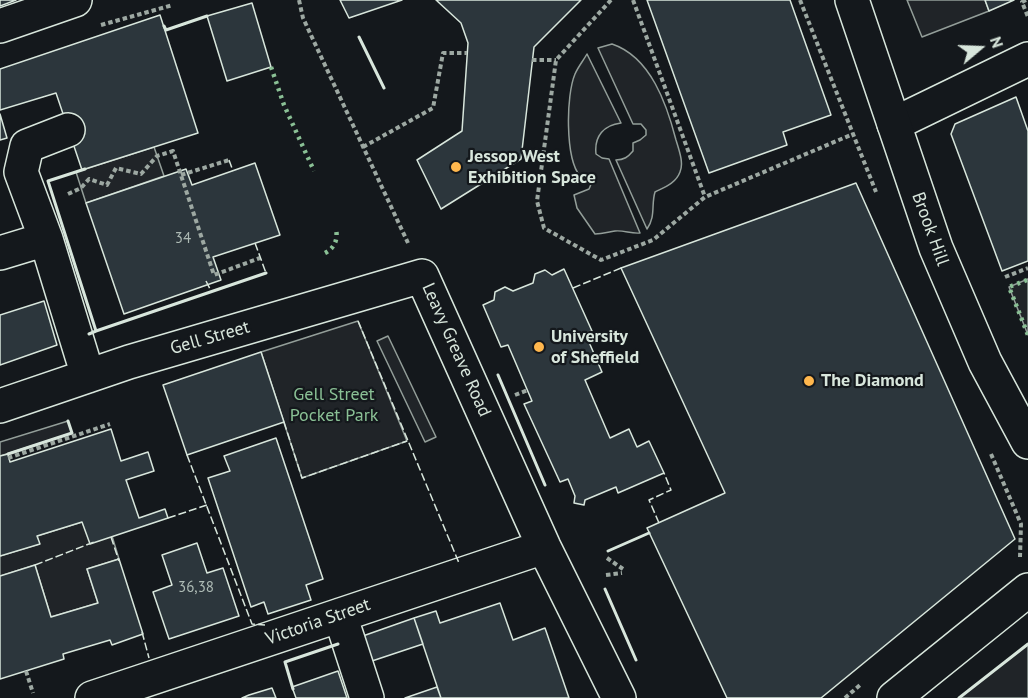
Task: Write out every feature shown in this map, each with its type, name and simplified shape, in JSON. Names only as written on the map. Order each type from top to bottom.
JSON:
[{"type":"main road","points":[[0,26],[75,0]]},
{"type":"main road","name":"Brook Hill","points":[[854,2],[932,236],[956,297],[985,362],[1028,442]]},
{"type":"main road","points":[[894,124],[1028,59]]},
{"type":"main road","points":[[68,130],[27,146],[21,171],[46,239],[88,376]]},
{"type":"main road","points":[[0,254],[46,239]]},
{"type":"main road","name":"Gell Street","points":[[0,406],[206,339],[422,276]]},
{"type":"main road","name":"Leavy Greave Road","points":[[422,276],[544,547],[619,698]]},
{"type":"main road","name":"Victoria Street","points":[[92,698],[544,547]]},
{"type":"main road","points":[[894,698],[1028,590]]},
{"type":"main road","points":[[351,611],[367,698]]},
{"type":"path","name":"Leavy Greave Road","points":[[299,0],[303,18],[422,276]]},
{"type":"path","points":[[611,0],[556,60],[537,201],[544,228],[601,260],[653,240],[705,197],[853,134]]},
{"type":"path","points":[[633,0],[705,197]]},
{"type":"path","points":[[1026,0],[1022,2],[1028,16]]},
{"type":"path","points":[[363,147],[433,108],[443,53],[467,53]]},
{"type":"path","points":[[532,60],[556,60]]},
{"type":"path","points":[[81,188],[89,179],[107,185],[116,168],[141,174],[157,156],[173,151],[214,275],[260,258]]},
{"type":"path","points":[[181,175],[229,160]]},
{"type":"path","points":[[1005,277],[1028,268]]},
{"type":"path","points":[[514,395],[528,390]]},
{"type":"path","points":[[8,458],[110,424]]},
{"type":"path","points":[[606,575],[623,571],[608,558]]},
{"type":"path","points":[[26,671],[33,693]]},
{"type":"green space","points":[[907,0],[985,0],[989,11],[922,37]]},
{"type":"green space","points":[[612,44],[626,50],[647,71],[668,112],[681,156],[681,168],[676,179],[655,192],[651,220],[647,229],[616,160],[624,159],[633,151],[633,143],[646,135],[646,130],[641,124],[633,124],[598,48]]},
{"type":"green space","points":[[587,54],[621,123],[601,132],[596,154],[609,159],[640,233],[618,231],[595,234],[577,208],[574,195],[589,189],[592,182],[580,176],[575,167],[569,141],[569,111],[575,74]]},
{"type":"green space","points":[[154,147],[164,176],[86,203],[76,172]]},
{"type":"green space","points":[[1028,279],[1028,335],[1009,287]]},
{"type":"green space","name":"Gell Street Pocket Park","points":[[358,321],[407,441],[302,478],[261,352]]},
{"type":"green space","points":[[388,336],[436,437],[425,442],[377,341]]},
{"type":"green space","points":[[68,421],[72,433],[0,456],[0,442]]},
{"type":"green space","points":[[82,522],[112,536],[119,559],[87,569],[98,603],[51,617],[35,565],[0,576],[0,556],[39,544],[37,536]]},
{"type":"green space","points":[[1028,644],[1028,698],[959,698]]},
{"type":"building","points":[[0,0],[16,0],[0,6]]},
{"type":"building","points":[[340,0],[402,0],[349,18]]},
{"type":"building","points":[[436,0],[581,0],[534,47],[521,159],[441,209],[417,160],[462,131],[468,43],[461,23]]},
{"type":"building","points":[[647,0],[790,0],[831,115],[783,132],[787,145],[709,173]]},
{"type":"building","points":[[985,0],[1014,0],[989,11]]},
{"type":"building","points":[[252,3],[271,67],[227,81],[207,16]]},
{"type":"building","points":[[160,15],[198,133],[82,170],[56,93],[0,110],[0,69]]},
{"type":"building","points":[[1016,97],[1028,131],[1028,261],[1002,271],[951,134],[955,124]]},
{"type":"building","points":[[0,114],[7,138],[0,140]]},
{"type":"building","points":[[255,163],[280,235],[213,257],[221,280],[124,314],[86,203],[186,169],[192,185]]},
{"type":"building","name":"The Diamond","points":[[856,183],[1015,539],[821,698],[727,698],[647,528],[725,493],[621,268]]},
{"type":"building","points":[[564,269],[592,331],[585,333],[602,372],[585,380],[610,438],[629,429],[637,447],[649,441],[664,473],[618,493],[616,487],[585,500],[584,505],[574,503],[575,496],[568,479],[560,482],[524,404],[532,401],[508,345],[501,347],[483,305],[494,300],[495,292],[505,287],[513,291],[533,283],[535,274],[545,270],[552,275]]},
{"type":"building","points":[[44,301],[57,345],[0,365],[0,315]]},
{"type":"building","points":[[261,352],[284,422],[187,455],[163,385]]},
{"type":"building","points":[[111,429],[121,461],[148,452],[154,471],[126,480],[139,518],[165,509],[168,518],[90,544],[82,522],[37,536],[40,544],[0,556],[0,456],[8,454],[10,462]]},
{"type":"building","points":[[276,438],[323,579],[306,585],[311,600],[268,614],[264,602],[251,607],[208,478],[230,471],[224,456]]},
{"type":"building","points":[[197,543],[207,573],[223,568],[239,616],[169,639],[153,592],[172,585],[162,555]]},
{"type":"building","points":[[119,559],[143,634],[112,645],[110,640],[63,654],[64,659],[0,679],[0,576],[35,565],[51,617],[98,603],[87,569]]},
{"type":"building","points":[[500,603],[513,640],[545,628],[569,698],[441,698],[414,618],[436,611],[440,623]]},
{"type":"building","points":[[414,618],[423,644],[369,662],[360,637]]},
{"type":"building","points":[[338,671],[347,698],[296,698],[292,687]]},
{"type":"building","points":[[437,687],[441,698],[405,698]]},
{"type":"building","points":[[272,688],[276,698],[242,698],[249,695]]},
{"type":"hedge","points":[[271,67],[284,105],[314,171]]},
{"type":"hedge","points":[[325,253],[335,243],[336,229]]},
{"type":"hedge","points":[[1027,280],[1009,287],[1028,335]]},
{"type":"fence","points":[[229,160],[233,171]]},
{"type":"fence","points":[[255,243],[266,273]]},
{"type":"fence","points":[[573,288],[621,268]]},
{"type":"fence","points":[[206,281],[211,291]]},
{"type":"fence","points":[[358,321],[459,563]]},
{"type":"fence","points":[[284,422],[302,478],[407,441]]},
{"type":"fence","points":[[187,455],[252,624],[265,625]]},
{"type":"fence","points":[[659,523],[649,500],[671,490],[664,473]]},
{"type":"fence","points":[[168,518],[207,505]]},
{"type":"fence","points":[[111,537],[119,561]]},
{"type":"fence","points":[[35,565],[94,542]]},
{"type":"fence","points":[[142,632],[149,658]]},
{"type":"wall","points":[[164,26],[166,30],[207,16]]},
{"type":"wall","points":[[359,37],[384,88]]},
{"type":"wall","points":[[85,169],[48,181],[96,331],[89,334]]},
{"type":"wall","points":[[96,331],[266,273]]},
{"type":"wall","points":[[498,375],[545,485]]},
{"type":"wall","points":[[8,454],[72,433],[68,421]]},
{"type":"wall","points":[[608,551],[649,533]]},
{"type":"wall","points":[[605,589],[636,660]]},
{"type":"wall","points":[[293,689],[285,662],[338,644]]},
{"type":"wall","points":[[959,698],[1028,644]]},
{"type":"place","name":"Jessop West Exhibition Space","points":[[456,167]]},
{"type":"place","name":"University of Sheffield","points":[[539,347]]},
{"type":"place","name":"The Diamond","points":[[809,381]]}]
